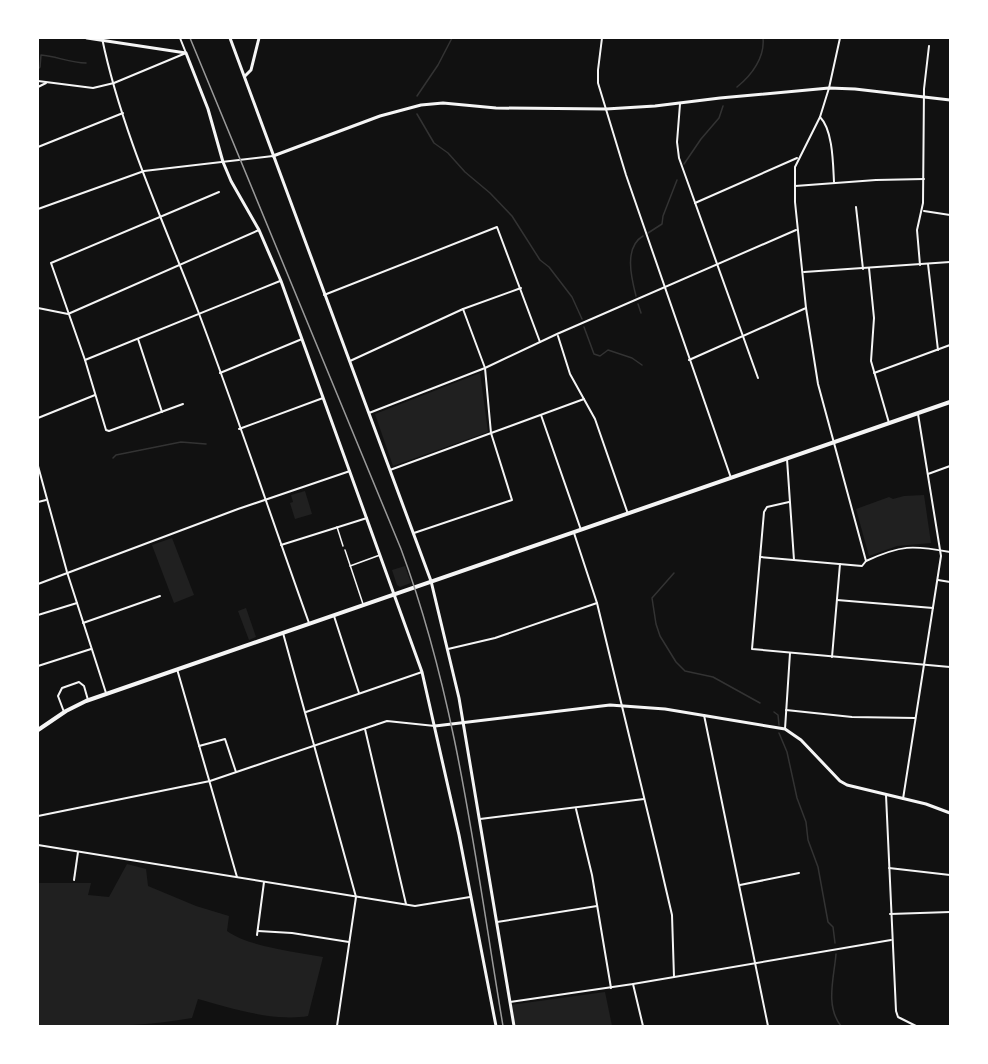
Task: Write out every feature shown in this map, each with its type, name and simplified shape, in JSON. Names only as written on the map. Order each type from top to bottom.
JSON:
[{"type":"main road","points":[[38,730],[64,712],[106,694],[951,402]]},
{"type":"street","points":[[87,38],[186,53]]},
{"type":"street","points":[[180,38],[208,109],[231,182],[259,230],[281,281],[422,672],[471,897],[496,1026]]},
{"type":"street","points":[[230,38],[431,581],[463,724],[514,1026]]},
{"type":"street","points":[[245,76],[251,70],[259,38]]},
{"type":"street","points":[[602,38],[598,78],[606,109],[664,288],[731,478]]},
{"type":"street","points":[[840,38],[820,117],[799,158],[795,173],[797,229],[818,384],[866,561]]},
{"type":"street","points":[[102,39],[123,113],[199,315],[309,623]]},
{"type":"street","points":[[920,265],[917,230],[922,211],[924,97],[929,46]]},
{"type":"street","points":[[38,81],[93,88],[114,83],[186,53]]},
{"type":"street","points":[[38,87],[48,82]]},
{"type":"street","points":[[38,208],[144,171],[273,156],[380,116],[421,105],[606,109],[680,104],[829,88],[951,100]]},
{"type":"street","points":[[680,104],[677,151],[758,378]]},
{"type":"street","points":[[38,147],[123,113]]},
{"type":"street","points":[[820,117],[827,126],[834,182]]},
{"type":"street","points":[[695,202],[799,158]]},
{"type":"street","points":[[795,186],[834,182],[924,179]]},
{"type":"street","points":[[183,404],[106,430],[85,360],[51,263],[219,192]]},
{"type":"street","points":[[856,207],[863,269]]},
{"type":"street","points":[[922,211],[951,215]]},
{"type":"street","points":[[324,295],[497,227],[540,342]]},
{"type":"street","points":[[369,413],[485,368],[797,229]]},
{"type":"street","points":[[38,308],[68,314],[259,230]]},
{"type":"street","points":[[803,272],[951,262]]},
{"type":"street","points":[[928,264],[938,350]]},
{"type":"street","points":[[869,268],[874,318],[871,354],[874,373],[889,423]]},
{"type":"street","points":[[85,360],[281,281]]},
{"type":"street","points":[[350,361],[463,309],[521,288]]},
{"type":"street","points":[[689,360],[806,308]]},
{"type":"street","points":[[414,533],[512,500],[491,433],[485,368],[463,309]]},
{"type":"street","points":[[557,334],[570,374],[595,419],[628,514]]},
{"type":"street","points":[[138,339],[162,412]]},
{"type":"street","points":[[220,373],[302,339]]},
{"type":"street","points":[[874,373],[951,345]]},
{"type":"street","points":[[38,418],[95,395]]},
{"type":"street","points":[[240,429],[323,398]]},
{"type":"street","points":[[390,470],[584,399]]},
{"type":"street","points":[[903,799],[934,608],[940,550],[918,414]]},
{"type":"street","points":[[541,415],[581,530]]},
{"type":"street","points":[[787,459],[795,560]]},
{"type":"street","points":[[38,466],[76,603],[106,694]]},
{"type":"street","points":[[927,474],[951,466]]},
{"type":"street","points":[[38,584],[350,471]]},
{"type":"street","points":[[38,502],[46,500]]},
{"type":"street","points":[[789,502],[765,509],[752,649],[951,667]]},
{"type":"street","points":[[281,546],[367,518]]},
{"type":"street","points":[[573,533],[597,603],[672,915],[674,977]]},
{"type":"street","points":[[760,557],[862,566],[866,561],[900,547],[951,552]]},
{"type":"street","points":[[832,657],[840,564]]},
{"type":"street","points":[[938,580],[951,582]]},
{"type":"street","points":[[83,623],[160,596]]},
{"type":"street","points":[[837,600],[934,608]]},
{"type":"street","points":[[38,615],[76,603]]},
{"type":"street","points":[[448,649],[495,638],[597,603]]},
{"type":"street","points":[[333,615],[359,693]]},
{"type":"street","points":[[283,633],[356,897],[337,1026]]},
{"type":"street","points":[[38,666],[91,649]]},
{"type":"street","points":[[785,729],[790,653]]},
{"type":"street","points":[[177,669],[237,877]]},
{"type":"street","points":[[306,712],[422,672]]},
{"type":"street","points":[[64,712],[58,696],[62,688],[80,682],[84,686],[88,701]]},
{"type":"street","points":[[38,816],[210,781],[387,721],[435,726],[622,705],[665,709],[785,729],[801,740],[843,783],[951,813]]},
{"type":"street","points":[[786,710],[852,717],[916,718]]},
{"type":"street","points":[[704,715],[768,1026]]},
{"type":"street","points":[[366,729],[406,904]]},
{"type":"street","points":[[199,746],[225,739],[236,772]]},
{"type":"street","points":[[886,795],[896,1011],[898,1017],[916,1026]]},
{"type":"street","points":[[478,819],[644,799]]},
{"type":"street","points":[[576,809],[590,864],[611,988]]},
{"type":"street","points":[[38,845],[421,906],[471,897]]},
{"type":"street","points":[[74,880],[78,852]]},
{"type":"street","points":[[889,868],[951,875]]},
{"type":"street","points":[[740,885],[799,873]]},
{"type":"street","points":[[264,882],[258,933],[292,933],[349,942]]},
{"type":"street","points":[[496,922],[597,906]]},
{"type":"street","points":[[891,914],[951,912]]},
{"type":"street","points":[[510,1002],[611,988],[891,940]]},
{"type":"street","points":[[633,984],[643,1026]]},
{"type":"street","points":[[190,1026],[202,1026]]},
{"type":"lane","points":[[337,528],[343,546]]},
{"type":"lane","points":[[345,550],[363,605]]},
{"type":"lane","points":[[350,566],[381,555]]},
{"type":"shaded area","points":[[480,373],[488,432],[393,466],[375,414]]},
{"type":"shaded area","points":[[305,491],[312,514],[295,519],[290,503],[293,502],[291,495]]},
{"type":"shaded area","points":[[924,495],[931,543],[897,546],[869,556],[856,509],[889,497],[893,499]]},
{"type":"shaded area","points":[[172,538],[194,595],[174,603],[152,545]]},
{"type":"shaded area","points":[[405,566],[411,583],[400,587],[397,585],[392,570]]},
{"type":"shaded area","points":[[246,608],[256,637],[249,640],[238,611]]},
{"type":"shaded area","points":[[127,864],[146,869],[148,886],[196,906],[229,916],[227,931],[236,937],[274,948],[323,957],[308,1016],[267,1016],[198,999],[192,1018],[134,1025],[38,1026],[38,883],[91,883],[88,895],[109,897]]},
{"type":"shaded area","points":[[605,992],[612,1026],[515,1026],[510,1005]]},
{"type":"waterway","points":[[417,96],[438,65],[452,38]]},
{"type":"waterway","points":[[737,87],[748,77],[760,59],[763,38]]},
{"type":"waterway","points":[[38,69],[41,55],[86,63]]},
{"type":"waterway","points":[[684,164],[719,118],[723,106]]},
{"type":"waterway","points":[[417,114],[434,143],[448,153],[512,216],[540,260],[549,267],[572,297],[582,319]]},
{"type":"waterway","points":[[648,233],[662,224],[677,180]]},
{"type":"waterway","points":[[636,296],[630,263],[633,247],[643,236]]},
{"type":"waterway","points":[[638,304],[641,313]]},
{"type":"waterway","points":[[584,327],[594,354],[600,356],[608,350],[632,358],[642,365]]},
{"type":"waterway","points":[[113,458],[116,455],[181,442],[206,444]]},
{"type":"waterway","points":[[674,573],[652,598],[660,636],[676,662],[685,671],[713,677],[760,703]]},
{"type":"waterway","points":[[774,712],[778,715],[779,725]]},
{"type":"waterway","points":[[779,733],[787,752],[797,798],[806,822],[808,840],[818,867],[828,922],[833,927],[835,943]]},
{"type":"waterway","points":[[836,954],[832,1001],[833,1010],[841,1026]]},
{"type":"railway","points":[[190,38],[401,549],[421,607],[451,725],[463,785],[503,1026]]}]
